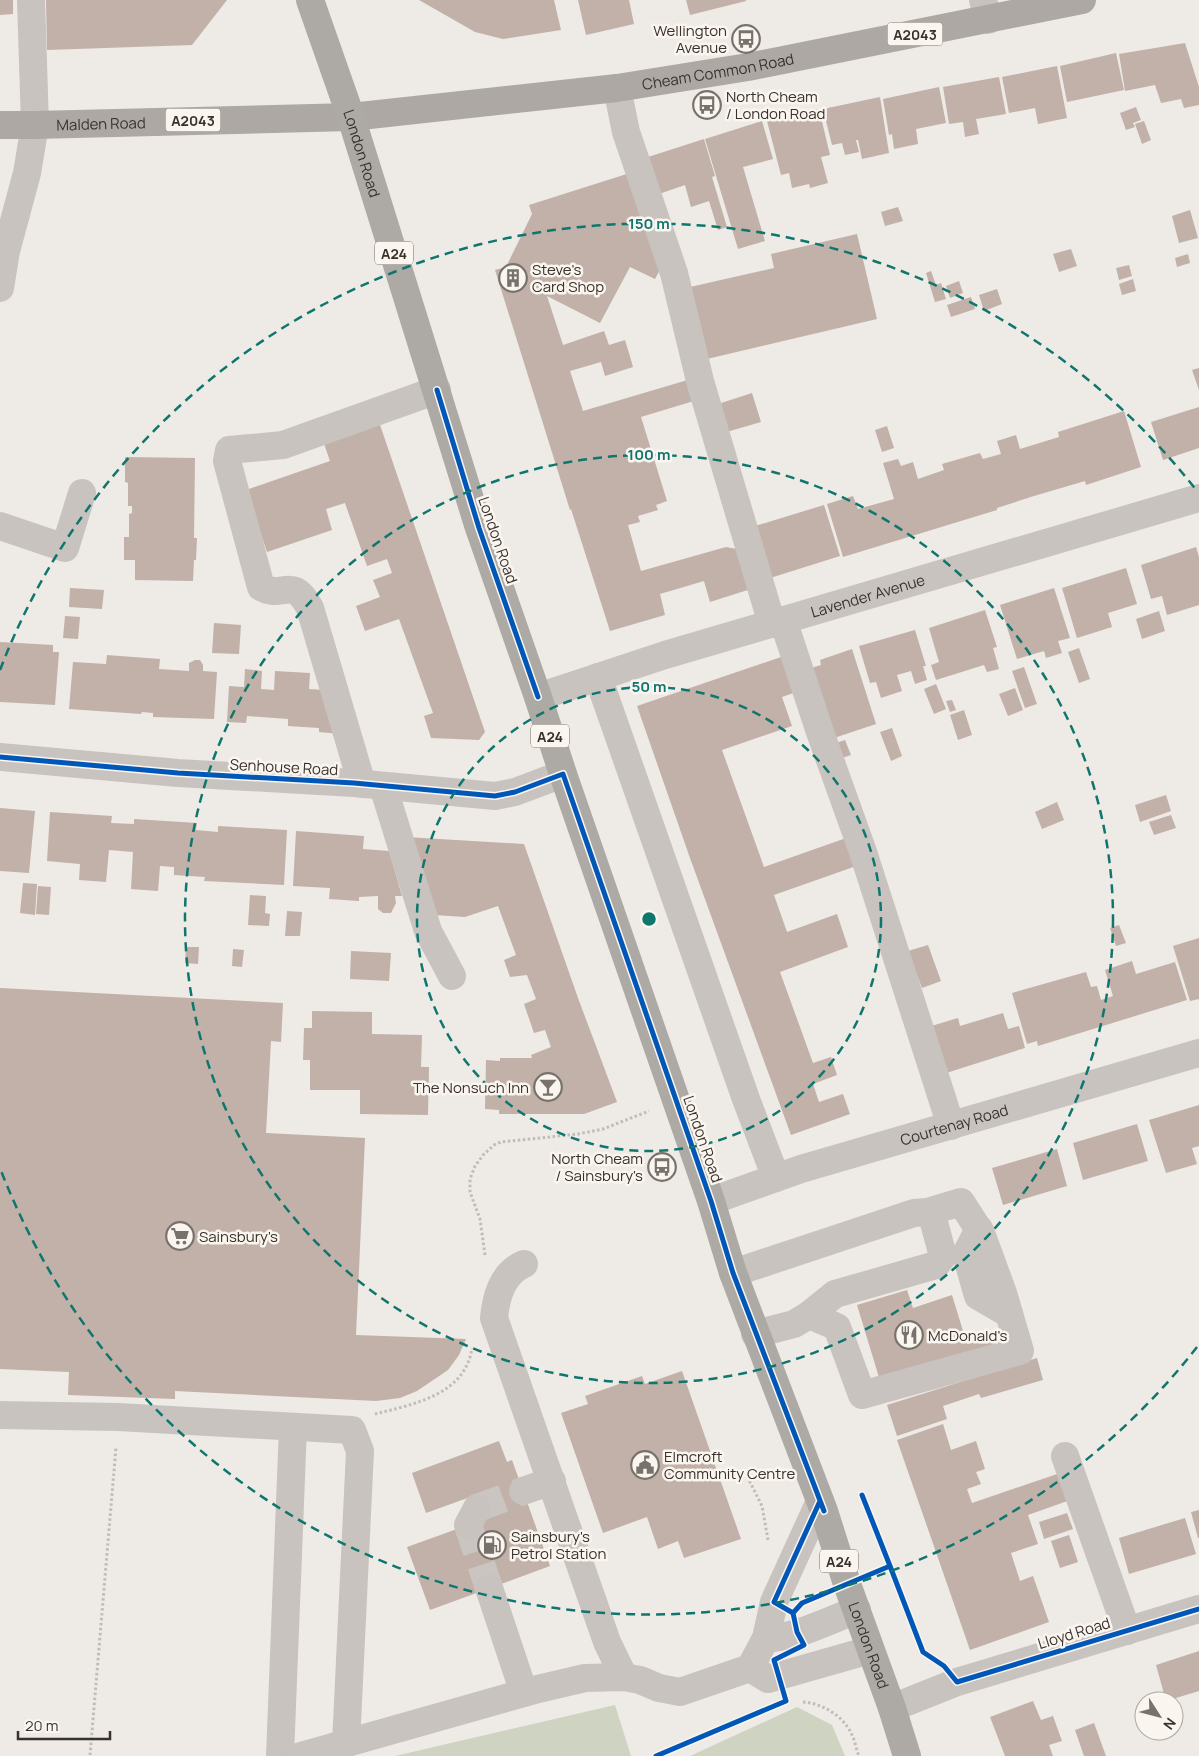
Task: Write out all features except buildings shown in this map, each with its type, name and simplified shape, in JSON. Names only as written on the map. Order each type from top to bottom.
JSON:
[{"type":"highway","name":"London Road","points":[[310,0],[352,116],[479,528],[711,1201],[733,1273],[820,1501],[846,1584],[892,1708],[907,1756]]},
{"type":"main road","name":"Cheam Common Road","points":[[352,116],[617,88],[748,67],[986,10],[1082,0]]},
{"type":"main road","name":"Malden Road","points":[[0,125],[352,116]]},
{"type":"street","points":[[0,288],[6,251],[27,173],[35,125],[31,0]]},
{"type":"street","points":[[617,88],[626,132],[674,273],[700,380],[778,622],[863,852],[951,1126]]},
{"type":"street","points":[[436,390],[283,445],[229,450],[228,461],[261,587],[268,591],[294,589],[303,596],[310,608],[373,785],[428,931],[452,976]]},
{"type":"street","points":[[0,526],[65,548],[82,493]]},
{"type":"street","name":"Lavender Avenue","points":[[538,697],[665,655],[1199,498]]},
{"type":"street","points":[[598,677],[743,1090],[776,1178]]},
{"type":"street","name":"Senhouse Road","points":[[0,757],[178,773],[373,785],[495,796],[515,792],[563,774]]},
{"type":"street","name":"Courtenay Road","points":[[711,1201],[801,1169],[1199,1054]]},
{"type":"street","points":[[733,1273],[914,1213],[928,1212],[961,1202],[978,1229],[966,1254],[978,1296],[1009,1314],[1020,1351],[862,1395],[837,1327],[809,1314]]},
{"type":"street","points":[[756,1334],[794,1324],[835,1294],[936,1265],[943,1256],[933,1219],[928,1212]]},
{"type":"street","points":[[524,1264],[506,1278],[498,1293],[487,1307],[494,1318],[607,1642],[624,1677]]},
{"type":"street","points":[[0,1415],[118,1417],[352,1430],[360,1451],[346,1744]]},
{"type":"street","points":[[280,1756],[294,1427]]},
{"type":"street","points":[[1065,1456],[1127,1630]]},
{"type":"street","points":[[523,1490],[552,1481]]},
{"type":"street","points":[[301,1756],[524,1693],[585,1678],[624,1677],[640,1680],[659,1688],[680,1692],[750,1668],[766,1638],[774,1602],[820,1501]]},
{"type":"street","points":[[489,1588],[524,1693]]},
{"type":"street","name":"Lloyd Road","points":[[892,1708],[957,1682],[1199,1609]]},
{"type":"street","points":[[766,1638],[777,1638],[797,1632],[857,1610]]},
{"type":"street","points":[[750,1668],[768,1679],[870,1650]]},
{"type":"path","points":[[90,1755],[118,1417]]},
{"type":"path","points":[[768,1546],[762,1506],[750,1482],[803,1456]]},
{"type":"path","points":[[794,1701],[811,1702],[834,1713],[851,1732],[859,1756]]},
{"type":"green space","points":[[615,1705],[631,1756],[395,1756]]},
{"type":"green space","points":[[797,1707],[832,1725],[845,1756],[690,1756]]},
{"type":"tunnel","points":[[477,1508],[523,1491]]},
{"type":"tunnel","points":[[468,1525],[489,1588]]},
{"type":"cycle path","points":[[437,390],[479,528],[538,697]]},
{"type":"cycle path","points":[[0,757],[178,773],[354,783],[495,796],[515,792],[563,774],[711,1201],[733,1273],[824,1511]]},
{"type":"cycle path","points":[[862,1495],[890,1566]]},
{"type":"cycle path","points":[[793,1613],[774,1602],[820,1501]]},
{"type":"cycle path","points":[[656,1756],[786,1701],[774,1660],[804,1645],[797,1632],[793,1613],[802,1603],[890,1566],[923,1652],[944,1666],[957,1682],[1199,1609]]},
{"type":"place","name":"Wellington Avenue","points":[[746,39]]},
{"type":"place","name":"North Cheam / London Road","points":[[707,105]]},
{"type":"place","name":"Steve's Card Shop","points":[[513,278]]},
{"type":"place","name":"The Nonsuch Inn","points":[[548,1087]]},
{"type":"place","name":"North Cheam / Sainsbury's","points":[[662,1167]]},
{"type":"place","name":"Sainsbury's","points":[[180,1236]]},
{"type":"place","name":"McDonald's","points":[[909,1335]]},
{"type":"place","name":"Elmcroft Community Centre","points":[[645,1465]]},
{"type":"place","name":"Sainsbury's Petrol Station","points":[[492,1545]]}]
